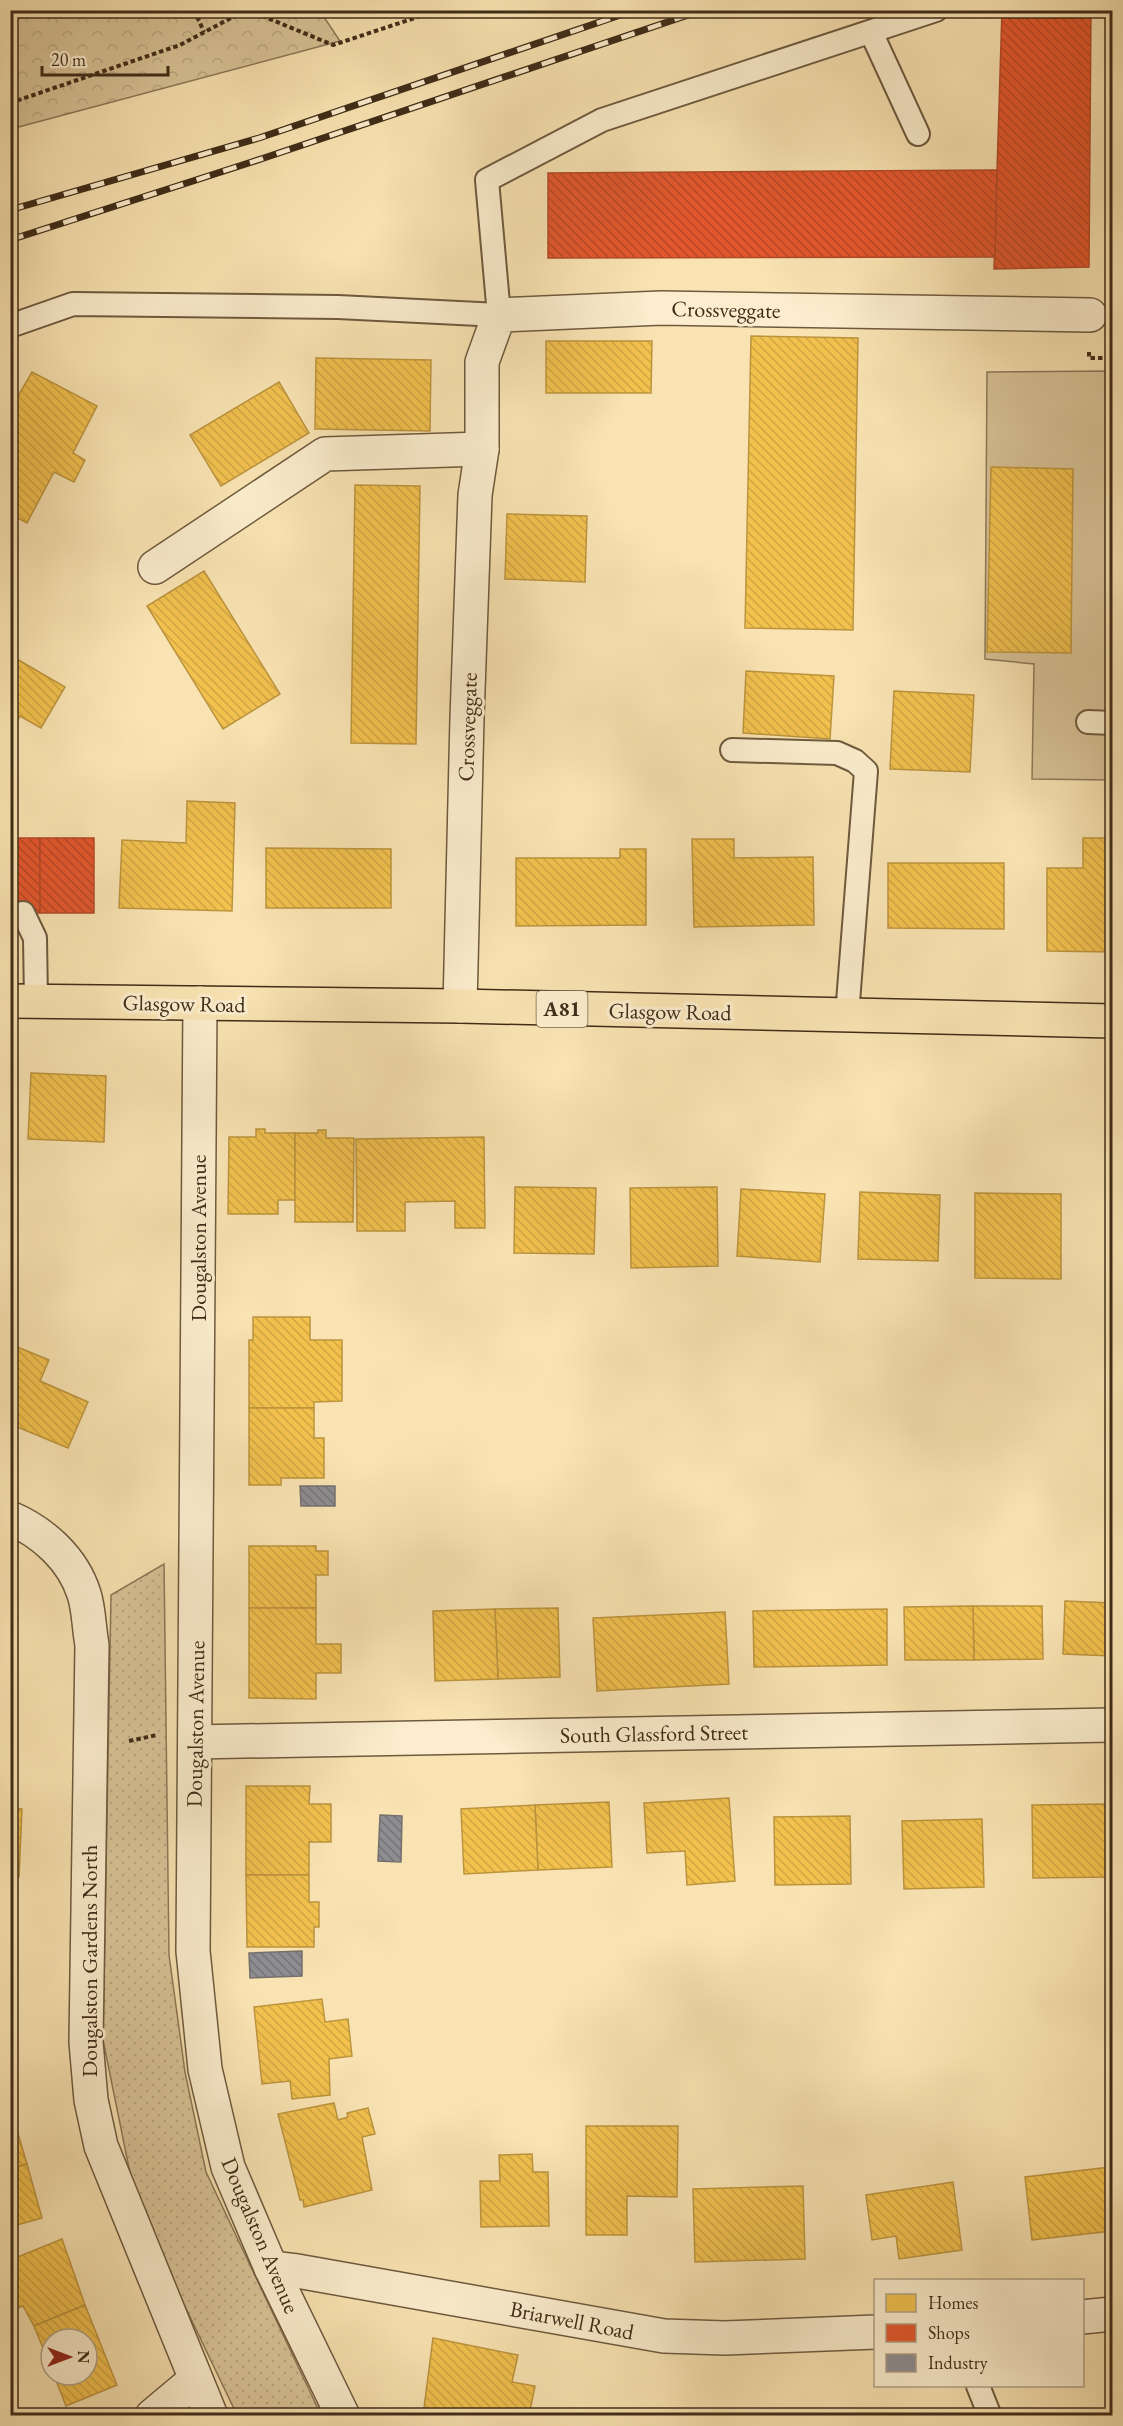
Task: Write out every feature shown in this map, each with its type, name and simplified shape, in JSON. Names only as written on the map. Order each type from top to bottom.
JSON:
[{"type":"main road","name":"Glasgow Road","points":[[23,1001],[460,1006],[1113,1021]]},
{"type":"street","name":"Crossveggate","points":[[460,1006],[475,495],[482,449],[482,362],[499,315],[661,308],[1090,315]]},
{"type":"street","points":[[155,567],[325,454],[482,449]]},
{"type":"street","name":"Dougalston Avenue","points":[[200,1003],[193,1951],[205,2069],[228,2167],[271,2268],[343,2415]]},
{"type":"street","name":"Dougalston Gardens North","points":[[10,1518],[42,1536],[68,1560],[85,1594],[92,1645],[86,2042],[91,2100],[101,2146],[211,2415]]},
{"type":"street","name":"South Glassford Street","points":[[196,1735],[1113,1725]]},
{"type":"street","name":"Briarwell Road","points":[[271,2268],[309,2273],[615,2330],[664,2336],[725,2338],[874,2332]]},
{"type":"street","points":[[1084,2317],[1113,2314]]},
{"type":"street","points":[[152,2415],[195,2380]]},
{"type":"lane","points":[[10,326],[73,304],[338,307],[499,315],[487,180],[602,120],[936,10]]},
{"type":"lane","points":[[871,32],[918,134]]},
{"type":"lane","points":[[1088,722],[1113,723]]},
{"type":"lane","points":[[732,750],[837,753],[855,761],[866,771],[847,1015]]},
{"type":"lane","points":[[23,913],[35,938],[23,1001]]},
{"type":"lane","points":[[979,2387],[990,2415]]},
{"type":"path","points":[[194,10],[204,32]]},
{"type":"path","points":[[10,103],[180,45],[247,10],[333,45],[439,10]]},
{"type":"path","points":[[90,1749],[196,1735]]},
{"type":"green space","points":[[11,10],[320,11],[340,41],[11,129]]},
{"type":"green space","points":[[1112,371],[1112,780],[1032,779],[1034,664],[985,659],[987,372]]},
{"type":"green space","points":[[164,1564],[169,1955],[185,2072],[206,2172],[321,2415],[237,2415],[180,2296],[130,2173],[103,2040],[111,1595]]},
{"type":"building: Homes","points":[[751,336],[858,338],[853,630],[745,628]]},
{"type":"building: Homes","points":[[546,341],[652,341],[651,393],[546,393]]},
{"type":"building: Homes","points":[[316,358],[431,360],[430,431],[315,429]]},
{"type":"building: Homes","points":[[32,372],[97,406],[73,453],[85,460],[74,482],[54,472],[27,523],[10,514],[10,410]]},
{"type":"building: Homes","points":[[279,382],[309,433],[221,486],[190,435]]},
{"type":"building: Homes","points":[[991,467],[1073,469],[1071,653],[987,652]]},
{"type":"building: Homes","points":[[355,485],[420,486],[416,744],[351,743]]},
{"type":"building: Homes","points":[[507,514],[587,516],[585,582],[505,579]]},
{"type":"building: Homes","points":[[204,571],[280,694],[223,729],[147,606]]},
{"type":"building: Homes","points":[[10,655],[65,687],[41,728],[20,716],[10,734]]},
{"type":"building: Homes","points":[[746,671],[834,676],[830,739],[743,733]]},
{"type":"building: Homes","points":[[894,691],[974,695],[970,772],[890,769]]},
{"type":"building: Homes","points":[[187,801],[235,803],[232,911],[119,908],[122,840],[186,843]]},
{"type":"building: Homes","points":[[1083,838],[1112,838],[1112,952],[1047,951],[1047,868],[1083,868]]},
{"type":"building: Homes","points":[[692,839],[734,839],[734,858],[813,857],[814,925],[694,927]]},
{"type":"building: Homes","points":[[266,848],[391,849],[391,908],[266,908]]},
{"type":"building: Homes","points":[[620,849],[646,849],[646,925],[516,926],[516,858],[620,858]]},
{"type":"building: Homes","points":[[888,863],[1004,863],[1004,929],[888,928]]},
{"type":"building: Homes","points":[[31,1073],[106,1076],[104,1142],[28,1139]]},
{"type":"building: Homes","points":[[256,1129],[265,1129],[265,1133],[295,1133],[295,1200],[278,1200],[278,1214],[228,1214],[229,1137],[256,1137]]},
{"type":"building: Homes","points":[[318,1130],[326,1130],[326,1138],[354,1138],[353,1222],[295,1222],[295,1133],[318,1133]]},
{"type":"building: Homes","points":[[484,1137],[485,1228],[455,1228],[455,1201],[405,1202],[405,1231],[357,1231],[356,1139]]},
{"type":"building: Homes","points":[[515,1187],[596,1188],[594,1254],[514,1253]]},
{"type":"building: Homes","points":[[717,1187],[718,1266],[631,1268],[630,1188]]},
{"type":"building: Homes","points":[[741,1189],[825,1194],[820,1262],[737,1256]]},
{"type":"building: Homes","points":[[860,1192],[940,1195],[938,1261],[858,1259]]},
{"type":"building: Homes","points":[[975,1193],[1061,1194],[1061,1279],[975,1278]]},
{"type":"building: Homes","points":[[253,1317],[310,1317],[310,1340],[342,1340],[342,1401],[314,1402],[314,1408],[249,1408],[249,1340],[253,1340]]},
{"type":"building: Homes","points":[[10,1344],[49,1360],[40,1381],[88,1402],[68,1448],[10,1424]]},
{"type":"building: Homes","points":[[249,1408],[314,1408],[314,1438],[324,1438],[324,1478],[281,1478],[281,1485],[249,1485]]},
{"type":"building: Homes","points":[[249,1546],[316,1546],[316,1551],[328,1551],[328,1575],[316,1575],[316,1608],[249,1608]]},
{"type":"building: Homes","points":[[1065,1601],[1112,1603],[1112,1656],[1063,1654]]},
{"type":"building: Homes","points":[[973,1606],[1042,1606],[1043,1659],[974,1660]]},
{"type":"building: Homes","points":[[973,1606],[974,1660],[905,1660],[904,1607]]},
{"type":"building: Homes","points":[[249,1608],[316,1608],[316,1644],[341,1644],[341,1673],[316,1673],[316,1699],[249,1698]]},
{"type":"building: Homes","points":[[558,1608],[560,1677],[498,1679],[495,1609]]},
{"type":"building: Homes","points":[[495,1609],[498,1679],[435,1681],[433,1611]]},
{"type":"building: Homes","points":[[887,1609],[887,1665],[754,1667],[753,1611]]},
{"type":"building: Homes","points":[[725,1612],[729,1684],[597,1691],[593,1618]]},
{"type":"building: Homes","points":[[10,1615],[18,1618],[10,1636]]},
{"type":"building: Homes","points":[[246,1786],[310,1786],[309,1804],[331,1804],[331,1842],[309,1842],[309,1875],[246,1875]]},
{"type":"building: Homes","points":[[729,1798],[735,1881],[687,1885],[685,1851],[647,1853],[644,1803]]},
{"type":"building: Homes","points":[[609,1802],[612,1867],[538,1870],[535,1805]]},
{"type":"building: Homes","points":[[1107,1804],[1109,1877],[1033,1878],[1032,1805]]},
{"type":"building: Homes","points":[[535,1805],[538,1870],[464,1874],[461,1809]]},
{"type":"building: Homes","points":[[10,1808],[22,1809],[19,1877],[10,1876]]},
{"type":"building: Homes","points":[[850,1816],[851,1884],[775,1885],[774,1817]]},
{"type":"building: Homes","points":[[982,1819],[984,1887],[904,1889],[902,1821]]},
{"type":"building: Homes","points":[[246,1875],[309,1875],[309,1902],[319,1902],[319,1927],[314,1927],[314,1947],[247,1947]]},
{"type":"building: Homes","points":[[10,1894],[17,1894],[17,2008],[10,2008]]},
{"type":"building: Homes","points":[[322,1999],[325,2022],[348,2019],[352,2056],[329,2059],[330,2095],[292,2099],[290,2081],[262,2084],[254,2007]]},
{"type":"building: Homes","points":[[334,2103],[338,2120],[348,2117],[347,2113],[368,2108],[375,2134],[362,2137],[372,2190],[304,2207],[303,2200],[300,2200],[278,2114]]},
{"type":"building: Homes","points":[[10,2111],[27,2164],[10,2169]]},
{"type":"building: Homes","points":[[586,2126],[678,2126],[677,2197],[627,2196],[627,2235],[586,2235]]},
{"type":"building: Homes","points":[[1112,2143],[1112,2231],[1032,2240],[1025,2177],[1110,2167],[1107,2144]]},
{"type":"building: Homes","points":[[532,2154],[533,2172],[548,2172],[549,2226],[481,2227],[480,2181],[500,2181],[499,2155]]},
{"type":"building: Homes","points":[[27,2164],[42,2218],[10,2227],[10,2169]]},
{"type":"building: Homes","points":[[953,2182],[962,2250],[899,2259],[896,2236],[872,2240],[866,2195]]},
{"type":"building: Homes","points":[[803,2186],[805,2259],[695,2262],[693,2189]]},
{"type":"building: Homes","points":[[62,2239],[85,2305],[34,2326],[23,2306],[10,2311],[10,2260]]},
{"type":"building: Homes","points":[[85,2305],[94,2327],[39,2327],[39,2338],[34,2326]]},
{"type":"building: Homes","points":[[433,2338],[518,2355],[512,2382],[535,2386],[529,2416],[466,2416],[424,2408]]},
{"type":"building: Homes","points":[[99,2340],[117,2385],[66,2406],[59,2387],[99,2387]]},
{"type":"building: Shops","points":[[1002,10],[1091,10],[1089,267],[994,269]]},
{"type":"building: Shops","points":[[997,170],[995,257],[548,258],[548,173]]},
{"type":"building: Shops","points":[[10,838],[40,838],[40,913],[10,913]]},
{"type":"building: Shops","points":[[40,838],[94,838],[94,913],[40,913]]},
{"type":"building: Industry","points":[[300,1486],[335,1486],[335,1506],[301,1506]]},
{"type":"building: Industry","points":[[380,1815],[402,1816],[401,1862],[378,1861]]},
{"type":"building: Industry","points":[[302,1951],[302,1976],[250,1978],[249,1953]]},
{"type":"railway","points":[[10,210],[259,138],[635,10]]},
{"type":"railway","points":[[10,240],[264,158],[703,10]]}]
